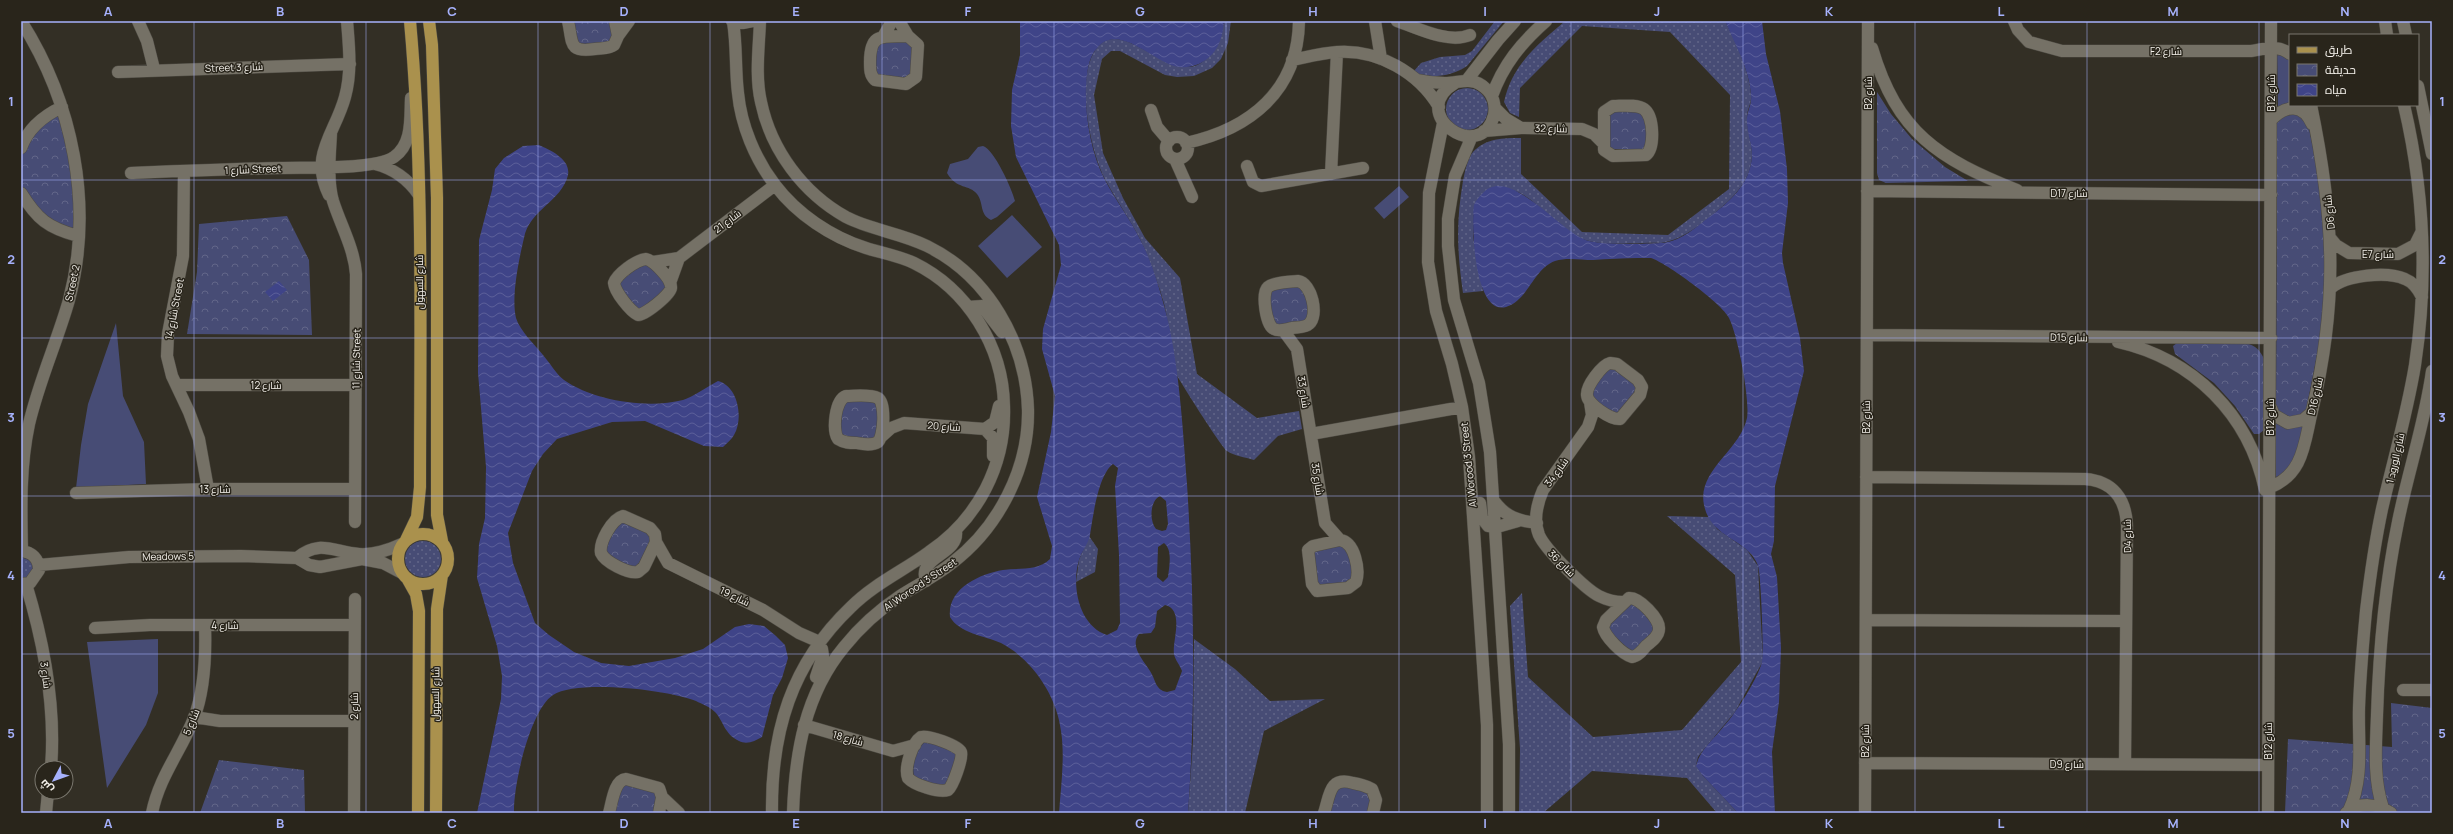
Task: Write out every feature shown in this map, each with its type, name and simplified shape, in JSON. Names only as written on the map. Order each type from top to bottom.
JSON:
[{"type":"main road","name":"شارع السهول","points":[[404,542],[417,516],[420,487],[419,195],[415,70],[410,21]]},
{"type":"main road","name":"شارع السهول","points":[[429,21],[437,198],[437,515],[442,541]]},
{"type":"main road","points":[[415,70],[417,58],[425,55],[429,60],[433,83]]},
{"type":"main road","points":[[424,534],[435,536],[442,541],[448,555],[446,569],[442,575],[429,583],[414,582],[405,576],[398,558],[404,542],[412,536],[424,534]]},
{"type":"main road","name":"شارع السهول","points":[[436,813],[437,609],[442,575]]},
{"type":"main road","name":"شارع السهول","points":[[405,576],[416,594],[419,611],[418,813]]},
{"type":"street","name":"Street 2","points":[[21,21],[42,57],[62,107],[77,172],[78,236],[76,270],[68,301],[42,377],[29,425],[22,475],[21,551]]},
{"type":"street","points":[[138,21],[147,41],[154,69]]},
{"type":"street","name":"شارع 11 Street","points":[[347,21],[350,64],[345,97],[332,133],[323,181],[333,201],[351,246],[356,270],[355,522]]},
{"type":"street","points":[[568,21],[573,44],[579,51],[612,47],[629,21]]},
{"type":"street","points":[[616,21],[618,36]]},
{"type":"street","points":[[733,21],[753,21]]},
{"type":"street","name":"Al Worood 3 Street","points":[[733,21],[738,95],[741,115],[756,154],[775,185],[793,205],[814,222],[838,236],[863,247],[918,265],[952,289],[968,307],[987,336],[997,362],[1002,383],[1004,424],[996,465],[980,501],[956,530],[930,552],[868,592],[838,620],[818,644],[794,684],[778,735],[773,762],[772,813]]},
{"type":"street","name":"Al Worood 3 Street","points":[[760,21],[758,73],[761,101],[768,128],[780,154],[798,179],[821,200],[847,217],[928,246],[968,274],[1000,313],[1020,358],[1028,412],[1026,439],[1020,466],[1009,494],[994,518],[975,543],[952,564],[899,597],[870,618],[842,649],[818,687],[805,720],[798,755],[793,813]]},
{"type":"street","points":[[883,37],[892,21]]},
{"type":"street","points":[[898,21],[908,36],[916,41],[918,49],[917,74],[914,80],[906,84],[879,82],[872,77],[870,47],[874,41],[883,37],[908,36]]},
{"type":"street","points":[[1169,141],[1176,138],[1186,144],[1226,131],[1256,114],[1271,98],[1283,80],[1292,60],[1296,45],[1299,21]]},
{"type":"street","points":[[1375,21],[1381,59]]},
{"type":"street","points":[[1397,21],[1453,38],[1470,35]]},
{"type":"street","points":[[1467,80],[1515,21]]},
{"type":"street","points":[[1292,60],[1337,52],[1366,54],[1381,59],[1418,80],[1439,107],[1443,123],[1456,134],[1472,136],[1484,131],[1492,121],[1493,102],[1502,71],[1513,53],[1546,21]]},
{"type":"street","name":"F2 شارع","points":[[2008,21],[2012,34],[2025,48],[2042,53],[2062,51],[2251,51],[2271,48]]},
{"type":"street","name":"F2 شارع","points":[[2014,21],[2018,30],[2029,42],[2062,51]]},
{"type":"street","name":"B12 شارع","points":[[2268,813],[2271,338],[2271,21]]},
{"type":"street","points":[[2385,21],[2387,34]]},
{"type":"street","points":[[2403,21],[2406,34]]},
{"type":"street","points":[[1868,23],[1872,47],[1885,85],[1898,108],[1916,132],[1944,156],[1960,166],[2024,193]]},
{"type":"street","name":"B2 شارع","points":[[1865,813],[1868,23]]},
{"type":"street","points":[[2271,48],[2279,48],[2289,53]]},
{"type":"street","points":[[1331,174],[1337,52]]},
{"type":"street","name":"Street شارع 3","points":[[118,72],[154,69],[350,64]]},
{"type":"street","points":[[1418,80],[1455,83],[1467,80],[1484,87],[1493,102]]},
{"type":"street","points":[[1439,107],[1442,95],[1455,83]]},
{"type":"street","points":[[378,163],[398,154],[405,146],[408,136],[410,98],[415,84]]},
{"type":"street","points":[[2419,91],[2432,154]]},
{"type":"street","name":"شارع 32","points":[[1493,102],[1506,119],[1520,128]]},
{"type":"street","name":"D6 شارع","points":[[2311,106],[2326,184],[2331,239],[2331,288]]},
{"type":"street","name":"شارع الورود 1","points":[[2347,812],[2359,780],[2360,688],[2370,579],[2382,509],[2412,382],[2422,297],[2421,233],[2414,155],[2404,106]]},
{"type":"street","points":[[21,148],[32,128],[41,119],[62,107]]},
{"type":"street","points":[[1582,129],[1604,115],[1610,107],[1638,107],[1645,109],[1650,118],[1651,146],[1646,156],[1613,156],[1606,153],[1603,144],[1604,115]]},
{"type":"street","name":"D6 شارع","points":[[2271,120],[2285,108],[2301,109],[2308,115],[2317,136]]},
{"type":"street","points":[[1151,110],[1157,127],[1169,141]]},
{"type":"street","name":"Al Worood 3 Street","points":[[1443,123],[1429,193],[1428,262],[1435,305],[1452,364],[1462,407],[1469,457],[1486,696],[1487,813]]},
{"type":"street","name":"شارع 32","points":[[1484,131],[1520,128],[1582,129]]},
{"type":"street","points":[[1582,129],[1594,134],[1603,144]]},
{"type":"street","points":[[1472,136],[1455,176],[1448,219],[1448,253],[1454,300],[1471,352],[1485,415],[1496,527],[1509,744],[1509,813]]},
{"type":"street","points":[[1169,141],[1167,152],[1175,159],[1192,197]]},
{"type":"street","points":[[1175,159],[1186,155],[1186,144]]},
{"type":"street","points":[[378,163],[393,170],[403,177],[419,195]]},
{"type":"street","name":"شارع 1 Street","points":[[131,173],[325,167],[378,163]]},
{"type":"street","points":[[1246,166],[1253,182],[1261,186],[1363,168]]},
{"type":"street","name":"شارع 14 Street","points":[[184,171],[183,256],[167,345],[168,366],[199,439],[208,489]]},
{"type":"street","name":"شارع 21","points":[[679,258],[670,283],[671,289],[668,294],[645,313],[638,315],[633,311],[616,289],[615,280],[638,261],[646,259],[653,262],[679,258],[775,185]]},
{"type":"street","name":"D17 شارع","points":[[1867,191],[2271,194]]},
{"type":"street","points":[[21,193],[33,213],[46,224],[78,236]]},
{"type":"street","name":"E7 شارع","points":[[2331,239],[2336,245],[2349,253],[2398,254],[2410,250],[2415,245],[2421,233]]},
{"type":"street","points":[[653,262],[670,283]]},
{"type":"street","points":[[2331,288],[2342,281],[2354,277],[2397,277],[2412,283],[2422,297]]},
{"type":"street","name":"شارع 33","points":[[1297,349],[1306,326],[1314,317],[1310,291],[1304,283],[1298,281],[1271,286],[1264,293],[1270,326],[1275,330],[1283,330],[1297,349],[1311,434]]},
{"type":"street","name":"D16 شارع","points":[[2269,488],[2286,480],[2297,466],[2311,413],[2323,356],[2331,288]]},
{"type":"street","points":[[968,307],[977,305],[986,309],[1020,358]]},
{"type":"street","points":[[1283,330],[1306,326]]},
{"type":"street","name":"D15 شارع","points":[[1867,335],[2098,338],[2271,338]]},
{"type":"street","points":[[2098,338],[2134,346],[2166,358],[2184,368],[2215,393],[2232,413],[2245,434],[2256,458],[2269,509]]},
{"type":"street","points":[[980,501],[995,451],[993,438],[985,429],[995,422],[999,412],[997,362]]},
{"type":"street","name":"شارع 34","points":[[1537,523],[1537,506],[1543,490],[1588,427],[1592,415],[1590,402],[1587,396],[1588,389],[1603,366],[1610,363],[1617,364],[1638,380],[1642,391],[1623,418],[1600,421],[1588,427]]},
{"type":"street","name":"شارع الورود 1","points":[[2387,811],[2378,790],[2376,765],[2378,683],[2385,610],[2398,524],[2432,371]]},
{"type":"street","name":"شارع 12","points":[[177,385],[356,385]]},
{"type":"street","points":[[843,397],[874,397],[880,400],[884,407],[904,423],[891,428],[872,444],[845,442],[838,439],[835,432],[838,405],[843,397]]},
{"type":"street","points":[[1590,402],[1613,419]]},
{"type":"street","points":[[2270,406],[2274,415],[2288,423],[2303,420],[2311,413]]},
{"type":"street","points":[[881,437],[884,407]]},
{"type":"street","points":[[1311,434],[1462,407]]},
{"type":"street","name":"شارع 20","points":[[904,423],[985,429]]},
{"type":"street","name":"شارع 35","points":[[1311,434],[1325,523],[1317,545],[1310,547],[1307,553],[1313,586],[1320,592],[1348,588],[1356,582],[1357,573],[1351,545],[1340,540],[1325,523]]},
{"type":"street","points":[[1469,457],[1477,483],[1482,518],[1488,526],[1496,527],[1518,521],[1537,523]]},
{"type":"street","name":"D4 شارع","points":[[1866,477],[2093,479],[2109,486],[2121,499],[2127,517],[2125,764]]},
{"type":"street","name":"شارع 13","points":[[76,493],[208,489],[355,489]]},
{"type":"street","points":[[1494,501],[1502,511],[1518,521]]},
{"type":"street","points":[[644,567],[668,563],[656,542],[655,534],[650,528],[623,516],[614,521],[601,545],[602,556],[630,572],[638,572],[644,567],[656,542]]},
{"type":"street","name":"شارع 36","points":[[1537,523],[1539,534],[1552,553],[1598,596],[1606,620],[1604,631],[1625,653],[1632,657],[1639,654],[1657,635],[1659,624],[1636,598],[1629,598],[1623,602],[1598,596]]},
{"type":"street","points":[[926,581],[924,575],[927,566],[951,546],[957,536],[956,530]]},
{"type":"street","points":[[1317,545],[1340,540]]},
{"type":"street","points":[[297,558],[308,550],[327,553],[337,551],[372,553],[404,542]]},
{"type":"street","points":[[308,550],[309,565]]},
{"type":"street","points":[[21,551],[33,555],[39,565],[34,579],[23,584]]},
{"type":"street","points":[[337,551],[337,564]]},
{"type":"street","name":"Meadows 5","points":[[39,565],[129,557],[297,558],[309,565],[320,567],[356,560],[372,560],[405,576]]},
{"type":"street","name":"شارع 19","points":[[668,563],[763,610],[818,644]]},
{"type":"street","name":"شارع 3","points":[[23,584],[38,630],[48,681],[52,732],[51,760]]},
{"type":"street","name":"شارع 2","points":[[354,813],[355,599]]},
{"type":"street","points":[[1606,620],[1623,602]]},
{"type":"street","points":[[1866,620],[2126,622]]},
{"type":"street","name":"شارع 4","points":[[96,628],[205,625],[354,625]]},
{"type":"street","name":"شارع 5","points":[[152,813],[161,781],[194,717],[204,673],[205,625]]},
{"type":"street","points":[[799,633],[808,652],[808,659]]},
{"type":"street","points":[[805,720],[807,696],[823,663],[822,649],[818,644]]},
{"type":"street","points":[[2403,690],[2432,690]]},
{"type":"street","points":[[194,717],[220,722],[354,721]]},
{"type":"street","name":"شارع 18","points":[[805,720],[893,751]]},
{"type":"street","points":[[927,736],[956,747],[960,751],[961,758],[952,785],[945,791],[912,782],[907,776],[907,768],[915,745],[921,737],[927,736]]},
{"type":"street","points":[[907,768],[893,751],[915,745]]},
{"type":"street","name":"D9 شارع","points":[[1865,763],[2268,765]]},
{"type":"street","points":[[609,813],[617,785],[623,779],[657,786],[661,791],[662,797],[659,813]]},
{"type":"street","points":[[1324,813],[1332,787],[1337,782],[1344,780],[1372,789],[1376,800],[1373,813]]},
{"type":"street","points":[[662,797],[679,813]]},
{"type":"street","points":[[1488,798],[1494,813]]},
{"type":"street","points":[[46,813],[47,800]]},
{"type":"street","name":"شارع الورود 1","points":[[2347,812],[2360,806],[2372,805],[2387,811]]},
{"type":"green space","points":[[573,21],[613,21],[612,41],[585,46],[578,44]]},
{"type":"green space","points":[[1224,21],[1231,21],[1228,43],[1221,59],[1212,68],[1194,76],[1177,77],[1165,75],[1120,51],[1111,51],[1102,59],[1094,95],[1103,153],[1123,198],[1145,238],[1180,278],[1197,374],[1257,418],[1299,411],[1302,429],[1278,436],[1254,460],[1230,453],[1223,447],[1175,372],[1166,312],[1160,289],[1142,243],[1100,168],[1091,136],[1086,100],[1088,67],[1093,54],[1105,41],[1119,39],[1168,62],[1184,67],[1199,64],[1212,50],[1221,32]]},
{"type":"green space","points":[[1495,21],[1504,21],[1467,66],[1455,72],[1440,76],[1426,76],[1413,72],[1421,63],[1440,57],[1465,55],[1472,51]]},
{"type":"green space","points":[[1565,21],[1725,21],[1741,57],[1750,86],[1751,98],[1747,119],[1752,155],[1748,175],[1738,191],[1709,218],[1681,237],[1661,243],[1616,244],[1594,242],[1583,239],[1573,235],[1563,228],[1527,197],[1505,188],[1491,188],[1473,215],[1473,237],[1483,291],[1463,293],[1459,264],[1458,223],[1463,181],[1469,158],[1478,147],[1489,141],[1521,138],[1521,174],[1582,232],[1668,235],[1729,189],[1730,95],[1670,32],[1582,26],[1520,88],[1519,117],[1510,113],[1504,102],[1513,77],[1519,66],[1536,47]]},
{"type":"green space","points":[[908,40],[913,44],[914,73],[906,79],[876,74],[876,42]]},
{"type":"green space","points":[[2277,54],[2289,59],[2289,103],[2278,107]]},
{"type":"green space","points":[[1463,88],[1471,88],[1482,94],[1488,105],[1488,113],[1482,124],[1471,130],[1463,130],[1452,124],[1446,113],[1446,105],[1452,94]]},
{"type":"green space","points":[[1877,92],[1891,114],[1912,139],[1945,167],[1968,181],[1886,183],[1879,180],[1877,173]]},
{"type":"green space","points":[[62,107],[69,131],[78,236],[62,232],[21,193],[21,148],[23,142]]},
{"type":"green space","points":[[1614,111],[1640,112],[1645,120],[1647,130],[1647,141],[1643,150],[1610,149],[1607,119],[1610,113]]},
{"type":"green space","points":[[2285,113],[2302,115],[2309,128],[2320,183],[2326,262],[2321,335],[2306,411],[2295,418],[2283,417],[2276,407],[2277,122]]},
{"type":"green space","points":[[983,146],[992,154],[997,162],[1015,201],[997,217],[991,220],[987,218],[983,212],[977,194],[955,182],[947,173],[950,164],[968,159],[978,147]]},
{"type":"green space","points":[[1399,186],[1409,197],[1384,219],[1374,208]]},
{"type":"green space","points":[[1012,215],[1042,247],[1007,278],[978,246]]},
{"type":"green space","points":[[287,216],[309,260],[312,335],[187,334],[197,272],[199,224]]},
{"type":"green space","points":[[647,262],[667,284],[664,293],[639,310],[619,287],[618,281]]},
{"type":"green space","points":[[1299,284],[1305,288],[1310,315],[1307,322],[1278,327],[1272,324],[1268,293],[1270,290]]},
{"type":"green space","points":[[116,323],[123,396],[144,442],[146,484],[76,488],[88,404]]},
{"type":"green space","points":[[2177,343],[2246,343],[2261,353],[2264,359],[2264,430],[2259,434],[2254,434],[2235,406],[2214,383],[2175,354],[2173,346]]},
{"type":"green space","points":[[1617,368],[1640,390],[1617,415],[1592,399],[1592,389],[1606,370]]},
{"type":"green space","points":[[874,401],[879,406],[878,435],[873,440],[846,438],[840,434],[843,402]]},
{"type":"green space","points":[[2308,421],[2295,463],[2284,474],[2276,477],[2275,422],[2279,425],[2287,427],[2296,427]]},
{"type":"green space","points":[[1667,516],[1709,517],[1717,529],[1747,550],[1758,566],[1763,661],[1735,712],[1698,757],[1696,765],[1702,775],[1738,813],[1717,813],[1687,778],[1592,771],[1543,813],[1519,813],[1520,749],[1510,606],[1522,593],[1528,677],[1593,737],[1682,730],[1741,662],[1735,575]]},
{"type":"green space","points":[[619,521],[649,532],[652,538],[637,567],[630,567],[606,554],[605,546]]},
{"type":"green space","points":[[1089,536],[1098,549],[1095,572],[1076,582],[1079,560]]},
{"type":"green space","points":[[423,541],[433,544],[438,549],[441,559],[438,569],[433,574],[423,577],[413,574],[408,569],[405,559],[408,549],[413,544]]},
{"type":"green space","points":[[1341,544],[1350,550],[1352,581],[1324,587],[1318,584],[1312,552]]},
{"type":"green space","points":[[21,557],[32,561],[34,568],[28,578],[21,579]]},
{"type":"green space","points":[[1627,603],[1637,604],[1656,628],[1637,650],[1631,651],[1609,632],[1609,623]]},
{"type":"green space","points":[[158,639],[158,693],[146,725],[107,788],[87,642]]},
{"type":"green space","points":[[1194,639],[1235,669],[1270,701],[1325,699],[1264,731],[1245,813],[1188,813],[1193,741]]},
{"type":"green space","points":[[2391,703],[2432,708],[2432,813],[2285,813],[2288,739],[2392,747]]},
{"type":"green space","points":[[926,741],[953,749],[957,755],[949,783],[939,786],[914,777],[913,767],[915,757],[919,748]]},
{"type":"green space","points":[[219,760],[304,770],[305,813],[200,813]]},
{"type":"green space","points":[[625,783],[653,789],[658,794],[655,813],[614,813],[622,785]]},
{"type":"green space","points":[[1340,785],[1367,792],[1372,797],[1369,813],[1328,813],[1335,789]]},
{"type":"water","points":[[1020,21],[1224,21],[1223,32],[1215,51],[1204,61],[1191,66],[1180,67],[1170,65],[1127,42],[1117,39],[1107,41],[1098,47],[1090,60],[1086,87],[1088,122],[1096,158],[1105,180],[1137,233],[1152,266],[1165,309],[1174,351],[1182,419],[1187,484],[1193,607],[1193,690],[1191,772],[1188,813],[1059,813],[1063,751],[1059,718],[1048,692],[1033,669],[1012,650],[1001,643],[960,627],[950,617],[950,607],[954,598],[966,584],[994,572],[1040,566],[1050,559],[1052,546],[1037,497],[1051,432],[1055,396],[1042,349],[1043,329],[1061,265],[1059,245],[1016,157],[1011,126],[1012,90],[1020,55]],"holes":[[[1113,464],[1118,468],[1115,486],[1119,555],[1120,623],[1117,630],[1107,635],[1097,630],[1084,614],[1077,593],[1076,581],[1079,560],[1090,535],[1097,497],[1108,469]],[[1160,496],[1166,501],[1168,524],[1166,530],[1162,531],[1156,529],[1152,521],[1152,506]],[[1164,543],[1169,550],[1170,564],[1168,577],[1163,582],[1157,577],[1158,547]],[[1165,605],[1171,608],[1175,613],[1176,619],[1174,654],[1182,671],[1175,690],[1167,692],[1158,687],[1150,671],[1138,653],[1136,643],[1136,639],[1139,634],[1151,633],[1155,627],[1157,611]]]},
{"type":"water","points":[[1725,21],[1762,21],[1766,54],[1780,111],[1787,169],[1788,203],[1782,253],[1783,263],[1800,338],[1804,371],[1775,486],[1774,541],[1771,554],[1777,577],[1781,648],[1779,702],[1772,752],[1775,813],[1738,813],[1702,775],[1696,766],[1704,749],[1729,720],[1746,695],[1760,669],[1763,656],[1758,565],[1746,549],[1724,534],[1712,523],[1707,515],[1704,505],[1704,493],[1707,481],[1743,430],[1747,418],[1745,383],[1736,339],[1729,318],[1716,303],[1693,284],[1668,267],[1651,258],[1593,260],[1569,259],[1555,261],[1547,265],[1541,271],[1514,304],[1506,307],[1495,306],[1487,298],[1481,284],[1474,248],[1474,205],[1483,193],[1494,186],[1507,187],[1521,194],[1578,236],[1589,241],[1606,243],[1661,243],[1680,238],[1731,199],[1743,184],[1747,176],[1752,156],[1747,123],[1747,115],[1751,99],[1750,87],[1745,67]]},
{"type":"water","points":[[539,145],[554,152],[563,160],[568,169],[568,175],[565,184],[559,192],[532,220],[527,228],[524,238],[518,267],[514,300],[516,318],[524,333],[561,378],[590,393],[622,401],[654,404],[669,403],[687,399],[718,381],[725,384],[734,396],[739,412],[739,420],[734,435],[723,447],[704,446],[645,421],[612,422],[557,439],[543,454],[532,471],[508,533],[513,563],[535,623],[549,635],[574,652],[601,663],[629,666],[675,658],[703,649],[735,627],[749,624],[764,626],[776,636],[785,645],[788,658],[782,678],[773,695],[762,737],[748,743],[739,741],[730,735],[718,715],[711,709],[696,701],[683,697],[646,690],[602,687],[565,690],[553,695],[545,703],[537,716],[524,750],[516,785],[514,813],[477,813],[501,699],[502,676],[497,646],[477,578],[479,544],[485,518],[486,467],[478,373],[479,240],[492,190],[495,169],[504,158],[523,146]]},
{"type":"water","points":[[279,281],[287,290],[273,301],[265,292]]}]
